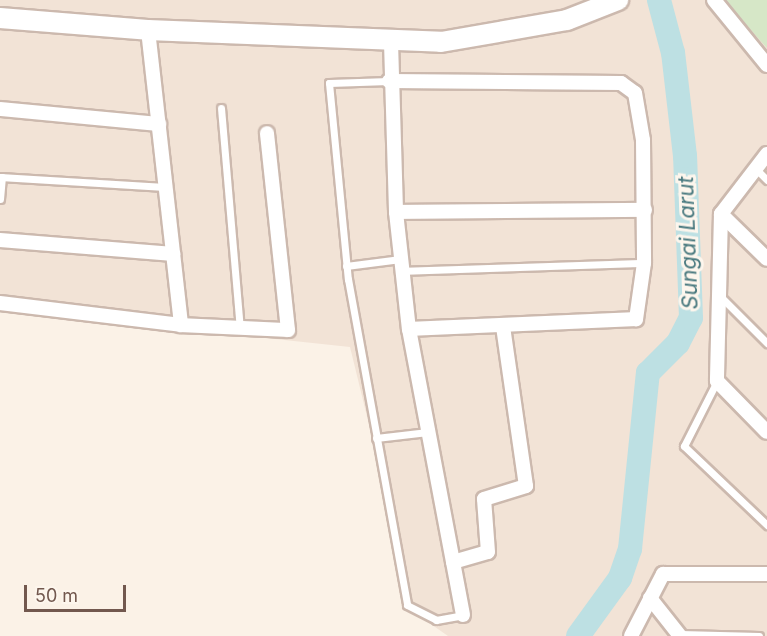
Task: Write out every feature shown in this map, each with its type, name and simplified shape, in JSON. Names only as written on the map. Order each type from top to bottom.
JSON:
[{"type":"street","points":[[0,18],[148,30],[391,42],[441,42],[512,32],[567,20],[618,0]]},
{"type":"street","points":[[714,0],[767,65]]},
{"type":"street","points":[[148,30],[181,325]]},
{"type":"street","points":[[391,42],[389,81],[396,212],[409,329],[463,615]]},
{"type":"street","points":[[389,81],[621,83],[635,93],[645,210],[644,263],[636,319],[503,327],[409,329]]},
{"type":"street","points":[[0,110],[159,124]]},
{"type":"street","points":[[0,303],[181,325],[288,330],[267,133]]},
{"type":"street","points":[[767,154],[721,214],[722,298],[717,381],[767,432]]},
{"type":"street","points":[[396,212],[645,210]]},
{"type":"street","points":[[721,214],[767,259]]},
{"type":"street","points":[[0,240],[173,254]]},
{"type":"street","points":[[453,562],[488,552],[484,499],[526,486],[503,327]]},
{"type":"street","points":[[631,636],[663,574],[767,574]]},
{"type":"street","points":[[650,597],[680,635]]},
{"type":"lane","points":[[389,81],[329,83],[346,266],[407,605],[436,620],[463,615]]},
{"type":"lane","points":[[221,108],[240,328]]},
{"type":"lane","points":[[755,168],[767,180]]},
{"type":"lane","points":[[0,199],[1,177],[165,187]]},
{"type":"lane","points":[[346,266],[644,263]]},
{"type":"lane","points":[[722,298],[767,343]]},
{"type":"lane","points":[[717,381],[684,446],[767,525]]},
{"type":"lane","points":[[376,438],[428,432]]},
{"type":"lane","points":[[680,635],[759,636]]},
{"type":"shaded area","points":[[0,0],[767,0],[767,636],[448,636],[415,613],[350,347],[0,310]]},
{"type":"green space","points":[[724,0],[767,0],[767,48]]},
{"type":"waterway","name":"Sungai Larut","points":[[578,636],[620,578],[630,549],[648,373],[678,343],[691,318],[685,156],[673,53],[659,0]]}]
